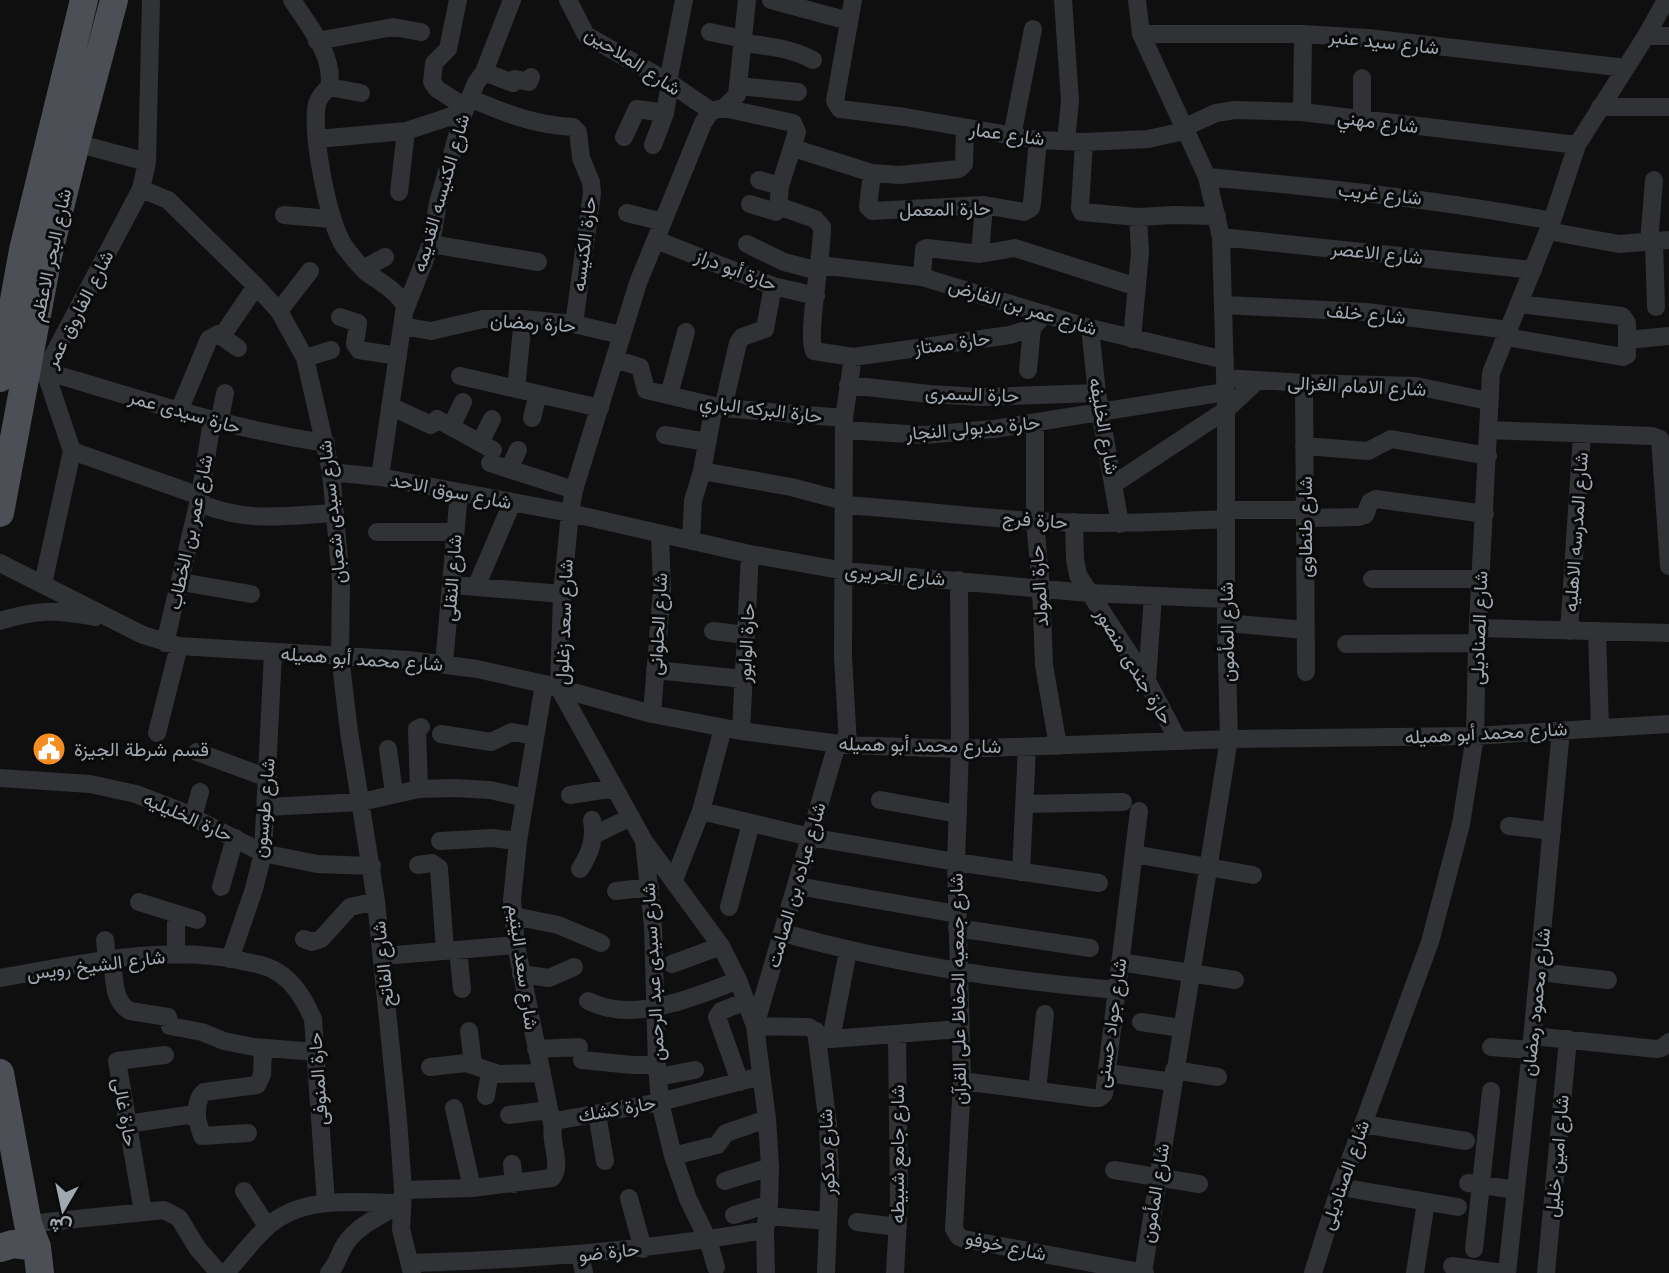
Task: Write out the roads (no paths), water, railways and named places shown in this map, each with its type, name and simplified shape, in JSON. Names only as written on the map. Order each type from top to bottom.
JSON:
[{"type":"main road","name":"شارع البحر الاعظم","points":[[0,378],[23,250],[84,0]]},
{"type":"main road","name":"شارع البحر الاعظم","points":[[0,513],[48,256],[114,0]]},
{"type":"main road","points":[[0,1073],[35,1248],[13,1244],[0,1248]]},
{"type":"street","points":[[76,143],[147,162],[151,0]]},
{"type":"street","points":[[292,0],[317,41],[330,69],[329,87],[317,103],[317,139],[331,219],[344,245],[363,269],[401,299],[404,318]]},
{"type":"street","points":[[458,0],[448,49],[434,64],[432,82],[437,89],[466,106]]},
{"type":"street","name":"شارع الكنيسه القديمه","points":[[380,477],[404,318],[432,244],[438,203],[466,106],[484,72],[512,0]]},
{"type":"street","name":"شارع الملاحين","points":[[568,0],[586,35],[718,110]]},
{"type":"street","points":[[653,145],[665,113],[684,0]]},
{"type":"street","name":"شارع سعد زغلول","points":[[747,0],[737,95],[703,123],[638,283],[574,491],[551,686],[615,788],[644,841],[721,946],[746,1001],[755,1026],[767,1119],[770,1167],[766,1273]]},
{"type":"street","points":[[771,0],[849,22],[853,0]]},
{"type":"street","points":[[1063,0],[1080,210],[1089,214],[1138,217],[1217,216]]},
{"type":"street","name":"شارع المأمون","points":[[1137,0],[1141,34],[1207,177],[1221,237],[1228,739],[1144,1273]]},
{"type":"street","name":"شارع الصناديلى","points":[[1313,1273],[1340,1187],[1430,942],[1461,824],[1475,736],[1491,373],[1550,226],[1577,145],[1666,0]]},
{"type":"street","name":"شارع عمار","points":[[849,22],[835,101],[840,109],[905,117],[1038,140],[1075,142],[1148,139],[1183,130]]},
{"type":"street","points":[[317,41],[393,27],[421,32]]},
{"type":"street","points":[[1012,136],[1033,29]]},
{"type":"street","points":[[710,32],[798,52],[813,60]]},
{"type":"street","name":"شارع سيد عنبر","points":[[1141,34],[1303,34],[1368,38],[1626,68]]},
{"type":"street","points":[[1302,112],[1303,34]]},
{"type":"street","points":[[1646,36],[1669,36]]},
{"type":"street","points":[[484,72],[512,83],[515,79],[529,82],[531,77]]},
{"type":"street","points":[[1362,78],[1362,120]]},
{"type":"street","points":[[739,86],[798,92]]},
{"type":"street","points":[[329,87],[361,93]]},
{"type":"street","points":[[317,139],[406,131],[466,106]]},
{"type":"street","name":"حارة الكنيسه","points":[[466,106],[506,113],[545,125],[573,127],[578,132],[581,158],[591,182],[592,192],[575,324]]},
{"type":"street","points":[[1600,107],[1669,107]]},
{"type":"street","points":[[624,137],[637,109],[665,113]]},
{"type":"street","points":[[718,110],[793,123],[797,132],[780,186],[777,209]]},
{"type":"street","name":"شارع مهني","points":[[1183,130],[1208,116],[1235,110],[1302,112],[1577,145]]},
{"type":"street","points":[[793,148],[872,173],[899,175],[962,168],[965,128]]},
{"type":"street","points":[[399,192],[406,131]]},
{"type":"street","name":"حارة المعمل","points":[[872,173],[868,207],[870,210],[984,205],[1024,212],[1031,208],[1038,140]]},
{"type":"street","name":"شارع الفاروق عمر","points":[[72,451],[45,371],[141,189],[147,162]]},
{"type":"street","name":"شارع غريب","points":[[1207,177],[1394,195],[1472,206],[1619,244],[1657,241]]},
{"type":"street","points":[[758,180],[780,186]]},
{"type":"street","points":[[1654,180],[1656,307]]},
{"type":"street","name":"شارع سيدى شعبان","points":[[141,189],[168,200],[256,286],[279,311],[306,358],[331,472],[341,581],[340,656]]},
{"type":"street","points":[[750,204],[777,209],[819,223],[822,233],[816,296]]},
{"type":"street","points":[[980,254],[984,205]]},
{"type":"street","points":[[627,213],[663,222]]},
{"type":"street","points":[[284,215],[331,219]]},
{"type":"street","points":[[1132,339],[1140,252],[1138,217]]},
{"type":"street","name":"شارع الاعصر","points":[[1221,237],[1532,270]]},
{"type":"street","name":"حارة أبو دراز","points":[[656,240],[772,286],[816,296]]},
{"type":"street","points":[[432,244],[538,262]]},
{"type":"street","name":"شارع عمر بن الفارض","points":[[747,244],[784,262],[819,268],[922,276],[1132,339],[1225,385]]},
{"type":"street","points":[[922,276],[925,248],[980,254],[1014,248],[1137,288]]},
{"type":"street","points":[[363,269],[385,257]]},
{"type":"street","points":[[279,311],[310,271]]},
{"type":"street","points":[[222,336],[256,286]]},
{"type":"street","points":[[691,541],[693,501],[707,442],[738,343],[742,337],[765,329],[772,286]]},
{"type":"street","name":"حارة ممتاز","points":[[816,296],[812,349],[816,352],[853,357],[1010,335],[1032,328]]},
{"type":"street","points":[[1519,303],[1619,315],[1627,323],[1628,340],[1669,336]]},
{"type":"street","name":"شارع خلف","points":[[1224,305],[1366,312],[1507,333],[1623,357],[1627,355],[1628,340]]},
{"type":"street","points":[[1028,370],[1032,328],[1045,314]]},
{"type":"street","points":[[340,317],[358,323],[355,344],[359,350],[398,356]]},
{"type":"street","name":"حارة رمضان","points":[[404,318],[431,331],[483,318],[575,324],[621,335]]},
{"type":"street","points":[[516,389],[523,319]]},
{"type":"street","name":"شارع الخليفه","points":[[1090,328],[1097,393],[1120,523]]},
{"type":"street","points":[[669,395],[686,332]]},
{"type":"street","points":[[179,411],[209,339],[213,335],[222,336],[238,348]]},
{"type":"street","points":[[306,358],[331,350]]},
{"type":"street","name":"شارع عباده بن الصامت","points":[[755,1026],[810,837],[842,745],[844,424],[853,357]]},
{"type":"street","name":"حارة البركه الباري","points":[[615,359],[640,367],[646,390],[718,407],[844,424]]},
{"type":"street","name":"حارة سيدى عمر","points":[[45,371],[216,422],[272,435],[326,443]]},
{"type":"street","points":[[460,376],[600,408]]},
{"type":"street","points":[[1114,484],[1225,385],[1257,381]]},
{"type":"street","name":"شارع الامام الغزالى","points":[[1225,385],[1257,381],[1416,386],[1488,401]]},
{"type":"street","name":"شارع طنطاوى","points":[[1304,383],[1306,672]]},
{"type":"street","name":"حارة السمرى","points":[[848,384],[929,394],[982,397],[1097,393]]},
{"type":"street","name":"حارة مدبولى النجار","points":[[844,424],[924,435],[1035,424],[1225,385]]},
{"type":"street","name":"شارع عمر بن الخطاب","points":[[172,644],[181,582],[216,422],[225,393]]},
{"type":"street","points":[[532,418],[538,394]]},
{"type":"street","points":[[451,427],[463,402]]},
{"type":"street","points":[[390,407],[431,425],[437,419],[509,469],[574,491]]},
{"type":"street","points":[[488,452],[492,419]]},
{"type":"street","name":"حارة المولد","points":[[1035,424],[1035,521],[1044,665],[1058,746]]},
{"type":"street","points":[[1488,430],[1656,436],[1662,442],[1669,566]]},
{"type":"street","name":"شارع المدرسه الاهليه","points":[[1569,631],[1582,434]]},
{"type":"street","points":[[664,435],[707,442]]},
{"type":"street","points":[[1304,446],[1368,451],[1391,439],[1488,456]]},
{"type":"street","points":[[509,469],[518,450]]},
{"type":"street","points":[[43,584],[72,451],[199,499],[218,511],[249,517],[335,513]]},
{"type":"street","name":"حارة فرج","points":[[702,471],[791,487],[844,503],[1035,521],[1120,523],[1226,514],[1359,517],[1365,515],[1368,505],[1376,499],[1485,514]]},
{"type":"street","name":"شارع سوق الاحد","points":[[331,472],[380,477],[570,513]]},
{"type":"street","name":"شارع النقلى","points":[[444,664],[459,492]]},
{"type":"street","points":[[476,587],[512,503]]},
{"type":"street","name":"شارع الحريرى","points":[[570,513],[750,554],[845,571],[1089,593],[1226,599]]},
{"type":"street","name":"حارة جندى منصور","points":[[1074,522],[1075,559],[1079,575],[1147,681],[1178,740]]},
{"type":"street","points":[[377,532],[455,532]]},
{"type":"street","name":"شارع الحلوانى","points":[[652,714],[662,589],[660,535]]},
{"type":"street","name":"حارة الوابور","points":[[674,880],[732,729],[744,679],[750,554]]},
{"type":"street","name":"شارع محمد أبو هميله","points":[[0,563],[116,621],[172,644],[444,664],[551,686],[652,714],[842,745],[960,748],[1178,740],[1475,736],[1669,723]]},
{"type":"street","points":[[1372,579],[1481,579]]},
{"type":"street","name":"شارع جمعيه الحفاظ على القرآن","points":[[954,1229],[962,1082],[956,862],[960,748],[959,580]]},
{"type":"street","points":[[181,582],[251,594]]},
{"type":"street","points":[[452,585],[562,594]]},
{"type":"street","points":[[1147,681],[1153,596]]},
{"type":"street","name":"شارع محمد أبو هميله","points":[[0,621],[49,610],[116,621]]},
{"type":"street","points":[[1226,623],[1306,630]]},
{"type":"street","points":[[713,631],[746,635]]},
{"type":"street","points":[[1346,644],[1569,631],[1668,633]]},
{"type":"street","points":[[1597,631],[1600,727]]},
{"type":"street","points":[[157,733],[172,644]]},
{"type":"street","name":"شارع طوسون","points":[[230,959],[254,889],[263,853],[273,653]]},
{"type":"street","name":"شارع الفاتح","points":[[340,656],[383,956],[402,1197],[401,1229],[411,1268]]},
{"type":"street","points":[[655,670],[744,679]]},
{"type":"street","name":"شارع سعد اليتيم","points":[[551,686],[535,736],[518,841],[512,900],[521,974],[551,1117]]},
{"type":"street","points":[[419,789],[417,730],[421,727]]},
{"type":"street","name":"شارع محمود رمضان","points":[[1505,1273],[1532,1043],[1561,730]]},
{"type":"street","points":[[441,734],[491,742],[512,732],[535,736]]},
{"type":"street","points":[[1021,872],[1027,747]]},
{"type":"street","points":[[388,749],[394,793]]},
{"type":"street","points":[[197,752],[268,778]]},
{"type":"street","name":"حارة الخليليه","points":[[0,778],[90,784],[118,789],[192,817],[263,853],[317,864],[372,866]]},
{"type":"street","points":[[570,795],[615,788]]},
{"type":"street","points":[[267,807],[361,802],[419,789],[490,790],[525,798]]},
{"type":"street","points":[[192,817],[200,792]]},
{"type":"street","points":[[880,800],[958,814]]},
{"type":"street","points":[[1025,804],[1123,803]]},
{"type":"street","points":[[701,811],[810,837],[1099,883]]},
{"type":"street","name":"شارع جواد حسنى","points":[[962,1082],[1099,1098],[1104,1094],[1139,811]]},
{"type":"street","points":[[580,869],[590,853],[593,827],[631,817]]},
{"type":"street","points":[[729,907],[751,823]]},
{"type":"street","points":[[1509,826],[1552,831]]},
{"type":"street","points":[[221,887],[236,838]]},
{"type":"street","points":[[440,841],[492,838],[518,841]]},
{"type":"street","name":"شارع سيدى عبد الرحمن","points":[[644,841],[650,887],[660,1102],[673,1156],[716,1266]]},
{"type":"street","points":[[1133,855],[1253,875]]},
{"type":"street","points":[[418,864],[432,863],[439,868],[451,950],[462,989]]},
{"type":"street","points":[[797,886],[1090,948]]},
{"type":"street","points":[[616,891],[650,887]]},
{"type":"street","points":[[304,939],[312,942],[321,939],[348,908],[376,901]]},
{"type":"street","points":[[139,902],[197,920]]},
{"type":"street","points":[[176,914],[176,955]]},
{"type":"street","points":[[514,916],[558,925],[601,943]]},
{"type":"street","points":[[783,933],[848,951],[958,972],[1116,990]]},
{"type":"street","points":[[105,940],[117,998],[124,1008],[168,1017],[170,1026],[202,1032],[224,1041],[263,1048],[316,1052]]},
{"type":"street","points":[[383,956],[516,945]]},
{"type":"street","points":[[672,964],[721,946]]},
{"type":"street","name":"شارع مدكور","points":[[826,1273],[828,1125],[823,1035],[848,951]]},
{"type":"street","name":"شارع الشيخ رويس","points":[[0,978],[148,955],[230,959],[274,970]]},
{"type":"street","points":[[1120,962],[1235,980]]},
{"type":"street","points":[[521,974],[549,978],[575,967]]},
{"type":"street","name":"حارة المنوفى","points":[[274,970],[301,993],[313,1019],[326,1203]]},
{"type":"street","points":[[1539,972],[1608,981]]},
{"type":"street","points":[[588,1002],[610,1009],[633,1010],[697,996],[738,980]]},
{"type":"street","points":[[740,1082],[717,1017],[721,1011],[746,1001]]},
{"type":"street","points":[[1037,1091],[1045,1014]]},
{"type":"street","points":[[1141,1022],[1181,1028]]},
{"type":"street","points":[[755,1026],[809,1027],[823,1035],[897,1035],[960,1029]]},
{"type":"street","points":[[469,1031],[473,1064]]},
{"type":"street","name":"شارع جامع شبيطه","points":[[895,1273],[898,1227],[897,1035]]},
{"type":"street","points":[[1492,1047],[1568,1039],[1656,1049],[1668,1044]]},
{"type":"street","name":"شارع امين خليل","points":[[1546,1273],[1568,1039]]},
{"type":"street","points":[[248,1133],[202,1136],[197,1107],[200,1095],[204,1092],[257,1085],[262,1075],[263,1048]]},
{"type":"street","points":[[536,1049],[580,1053],[657,1071],[695,1070]]},
{"type":"street","name":"حارة غالى","points":[[144,1212],[117,1061],[165,1055]]},
{"type":"street","points":[[430,1067],[473,1064],[490,1072],[541,1073]]},
{"type":"street","points":[[486,1096],[490,1072]]},
{"type":"street","points":[[1107,1073],[1218,1077]]},
{"type":"street","name":"حارة كشك","points":[[509,1115],[559,1119],[597,1114],[660,1102],[761,1076]]},
{"type":"street","points":[[1474,1249],[1474,1184],[1491,1091]]},
{"type":"street","points":[[454,1108],[472,1188]]},
{"type":"street","points":[[597,1114],[605,1161]]},
{"type":"street","points":[[127,1124],[188,1115],[197,1119]]},
{"type":"street","name":"حارة كشك","points":[[226,1273],[267,1226],[296,1209],[326,1203],[514,1185],[552,1178],[555,1175],[551,1117]]},
{"type":"street","points":[[673,1156],[717,1145],[737,1122],[767,1119]]},
{"type":"street","points":[[1363,1124],[1466,1141]]},
{"type":"street","points":[[512,1164],[514,1185]]},
{"type":"street","points":[[725,1181],[770,1167]]},
{"type":"street","points":[[1114,1170],[1199,1184]]},
{"type":"street","points":[[1474,1184],[1516,1190]]},
{"type":"street","points":[[1340,1187],[1458,1207]]},
{"type":"street","points":[[244,1191],[267,1226]]},
{"type":"street","points":[[336,1271],[346,1243],[356,1232],[402,1197]]},
{"type":"street","points":[[629,1198],[643,1249]]},
{"type":"street","points":[[1415,1273],[1426,1202]]},
{"type":"street","points":[[35,1248],[144,1212],[164,1210],[178,1218],[198,1249],[219,1273]]},
{"type":"street","points":[[734,1215],[828,1221]]},
{"type":"street","name":"حارة ضو","points":[[411,1268],[495,1261],[582,1264],[643,1249],[708,1240],[767,1217]]},
{"type":"street","points":[[857,1222],[898,1227]]},
{"type":"street","name":"شارع خوفو","points":[[954,1229],[956,1234],[964,1239],[1144,1273]]},
{"type":"street","points":[[198,1249],[198,1273]]},
{"type":"street","points":[[1452,1266],[1505,1273]]},
{"type":"place","name":"قسم شرطة الجيزة","points":[[49,749]]}]
